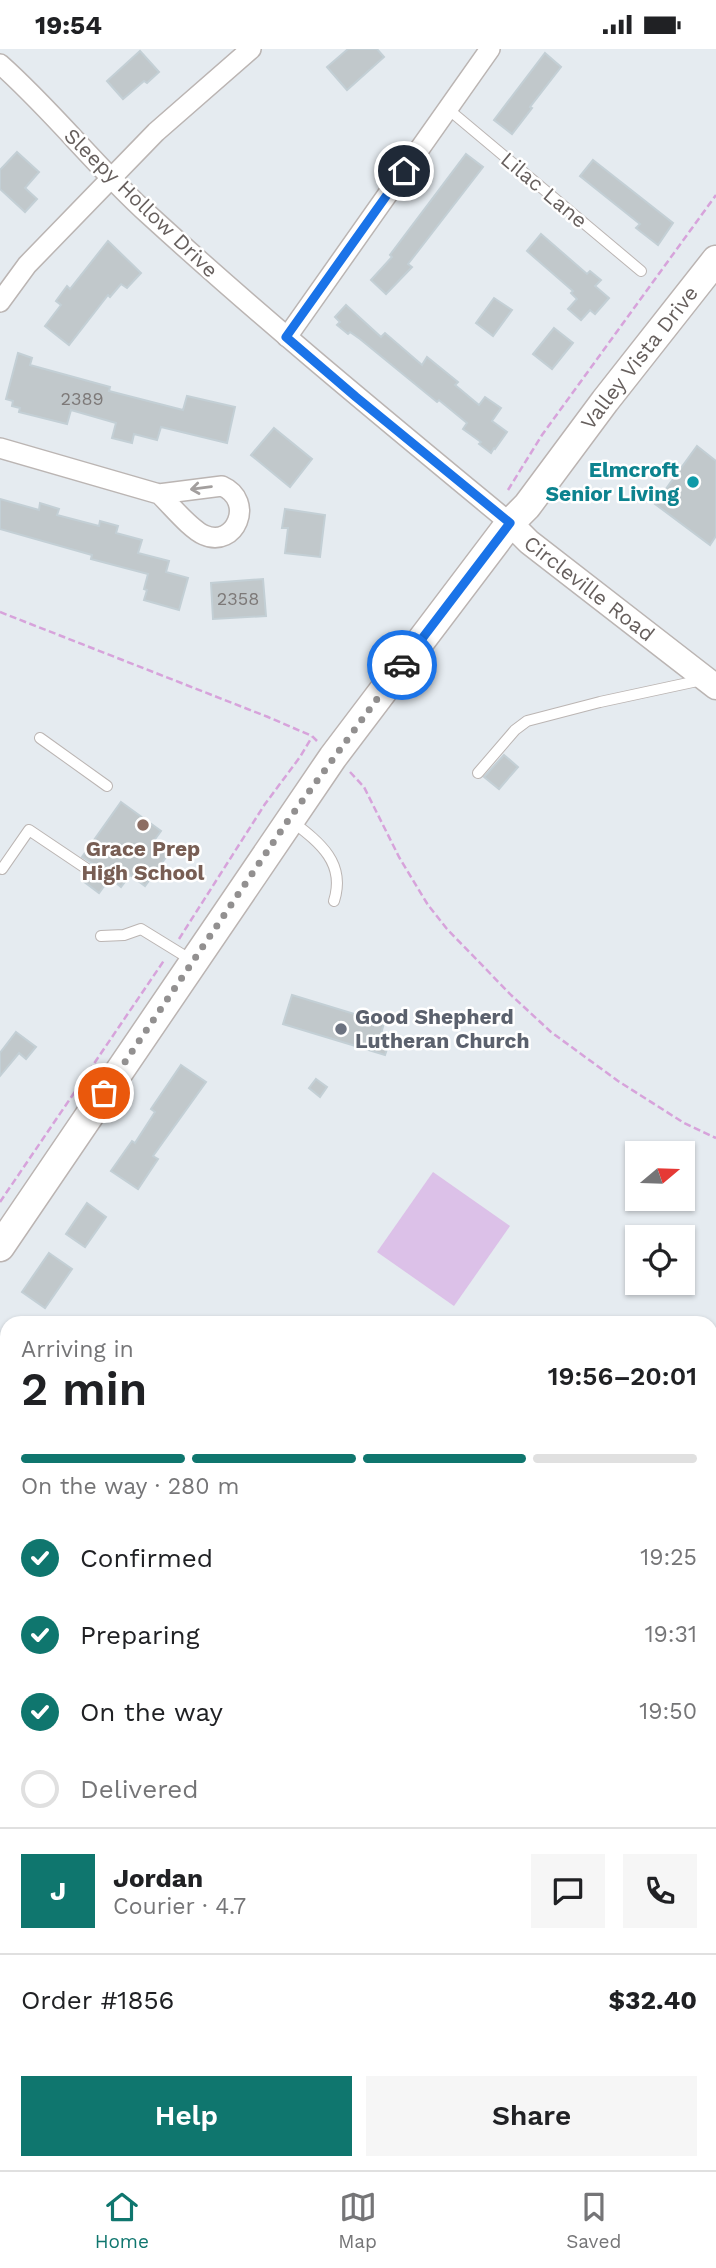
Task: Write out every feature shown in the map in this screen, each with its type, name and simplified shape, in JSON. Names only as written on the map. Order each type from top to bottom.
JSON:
[{"type":"main road","name":"Valley Vista Drive","points":[[0,1247],[183,955],[289,819],[510,523],[527,506],[605,401],[713,266]]},
{"type":"street","points":[[0,302],[27,265],[110,179],[183,107],[251,49]]},
{"type":"street","points":[[286,337],[490,49]]},
{"type":"street","name":"Sleepy Hollow Drive","points":[[0,64],[110,179],[286,337]]},
{"type":"street","name":"Circleville Road","points":[[286,337],[510,523],[529,542],[711,683]]},
{"type":"street","points":[[0,448],[159,494]]},
{"type":"lane","name":"Lilac Lane","points":[[448,109],[641,271]]},
{"type":"lane","points":[[478,773],[515,730],[527,721],[600,702],[711,683]]},
{"type":"lane","points":[[40,738],[107,786]]},
{"type":"lane","points":[[289,819],[312,836],[331,857],[338,877],[338,890],[334,901]]},
{"type":"lane","points":[[2,869],[29,830],[90,871]]},
{"type":"lane","points":[[101,936],[124,935],[141,929],[183,955]]},
{"type":"path","points":[[508,490],[542,435],[716,195]]},
{"type":"path","points":[[0,612],[268,717],[312,736],[321,746]]},
{"type":"path","points":[[0,1202],[183,955],[265,804],[312,736]]},
{"type":"path","points":[[348,770],[364,787],[399,857],[428,905],[447,929],[511,995],[551,1033],[610,1075],[684,1123],[716,1138]]},
{"type":"shaded area","points":[[433,1172],[510,1226],[454,1306],[377,1252]]},
{"type":"building","points":[[348,49],[377,49],[384,57],[347,90],[327,67]]},
{"type":"building","points":[[140,51],[159,72],[123,99],[107,81]]},
{"type":"building","points":[[545,53],[561,67],[512,134],[494,120]]},
{"type":"building","points":[[17,152],[39,172],[25,188],[37,199],[25,212],[0,189],[0,170]]},
{"type":"building","points":[[466,154],[483,167],[408,264],[412,267],[386,294],[371,280],[392,257],[390,255]]},
{"type":"building","points":[[593,160],[673,223],[658,245],[636,228],[640,224],[580,176]]},
{"type":"building","points":[[541,234],[587,274],[590,271],[601,280],[595,286],[609,298],[595,314],[590,310],[581,320],[568,309],[577,299],[571,293],[573,291],[527,251]]},
{"type":"building","points":[[108,241],[141,273],[127,288],[121,284],[110,297],[108,295],[69,345],[45,326],[61,305],[56,301],[67,286],[70,289]]},
{"type":"building","points":[[494,298],[512,310],[493,336],[476,323]]},
{"type":"building","points":[[346,305],[381,337],[385,333],[422,365],[427,357],[458,382],[455,385],[479,405],[485,397],[501,408],[492,421],[507,432],[495,449],[491,453],[479,444],[481,442],[463,429],[467,423],[360,339],[337,325],[340,322],[335,317]]},
{"type":"building","points":[[554,328],[573,343],[552,369],[533,354]]},
{"type":"building","points":[[18,353],[32,358],[30,365],[110,387],[109,391],[183,410],[187,396],[235,407],[227,443],[161,427],[157,440],[134,434],[132,443],[112,438],[116,423],[71,410],[67,424],[19,412],[20,408],[12,406],[13,401],[6,399]]},
{"type":"building","points":[[274,428],[312,459],[290,487],[251,455]]},
{"type":"building","name":"Elmcroft Senior Living","points":[[697,446],[716,461],[716,536],[710,545],[655,504]]},
{"type":"building","points":[[0,499],[39,510],[40,503],[59,509],[57,515],[99,526],[100,521],[118,526],[116,533],[142,540],[138,553],[169,561],[166,572],[188,578],[179,610],[144,600],[148,574],[91,559],[92,555],[0,529]]},
{"type":"building","points":[[285,509],[325,515],[320,557],[285,553],[288,528],[282,528]]},
{"type":"building","points":[[263,579],[266,616],[213,619],[211,583]]},
{"type":"building","points":[[504,755],[518,767],[499,789],[484,777]]},
{"type":"building","points":[[121,802],[161,831],[153,842],[169,853],[145,886],[130,875],[121,887],[110,878],[99,893],[83,881],[86,877],[94,877],[97,871],[95,865],[82,857]]},
{"type":"building","name":"Good Shepherd Lutheran Church","points":[[292,995],[384,1023],[381,1034],[391,1037],[385,1055],[283,1024]]},
{"type":"building","points":[[16,1032],[36,1047],[26,1059],[19,1053],[0,1076],[0,1053]]},
{"type":"building","points":[[181,1065],[206,1082],[153,1156],[158,1159],[138,1189],[111,1171],[132,1141],[135,1143],[155,1112],[151,1109]]},
{"type":"building","points":[[316,1079],[327,1087],[320,1097],[309,1088]]},
{"type":"building","points":[[87,1203],[106,1217],[85,1247],[66,1234]]},
{"type":"building","points":[[49,1253],[72,1269],[45,1308],[22,1292]]},
{"type":"way so far","points":[[104,1093],[289,819],[402,665]]},
{"type":"place","name":"Elmcroft Senior Living","points":[[693,482]]},
{"type":"place","name":"Grace Prep High School","points":[[143,825]]},
{"type":"place","name":"Good Shepherd Lutheran Church","points":[[341,1029]]},
{"type":"route","points":[[402,665],[510,523],[286,337],[404,171]]}]
